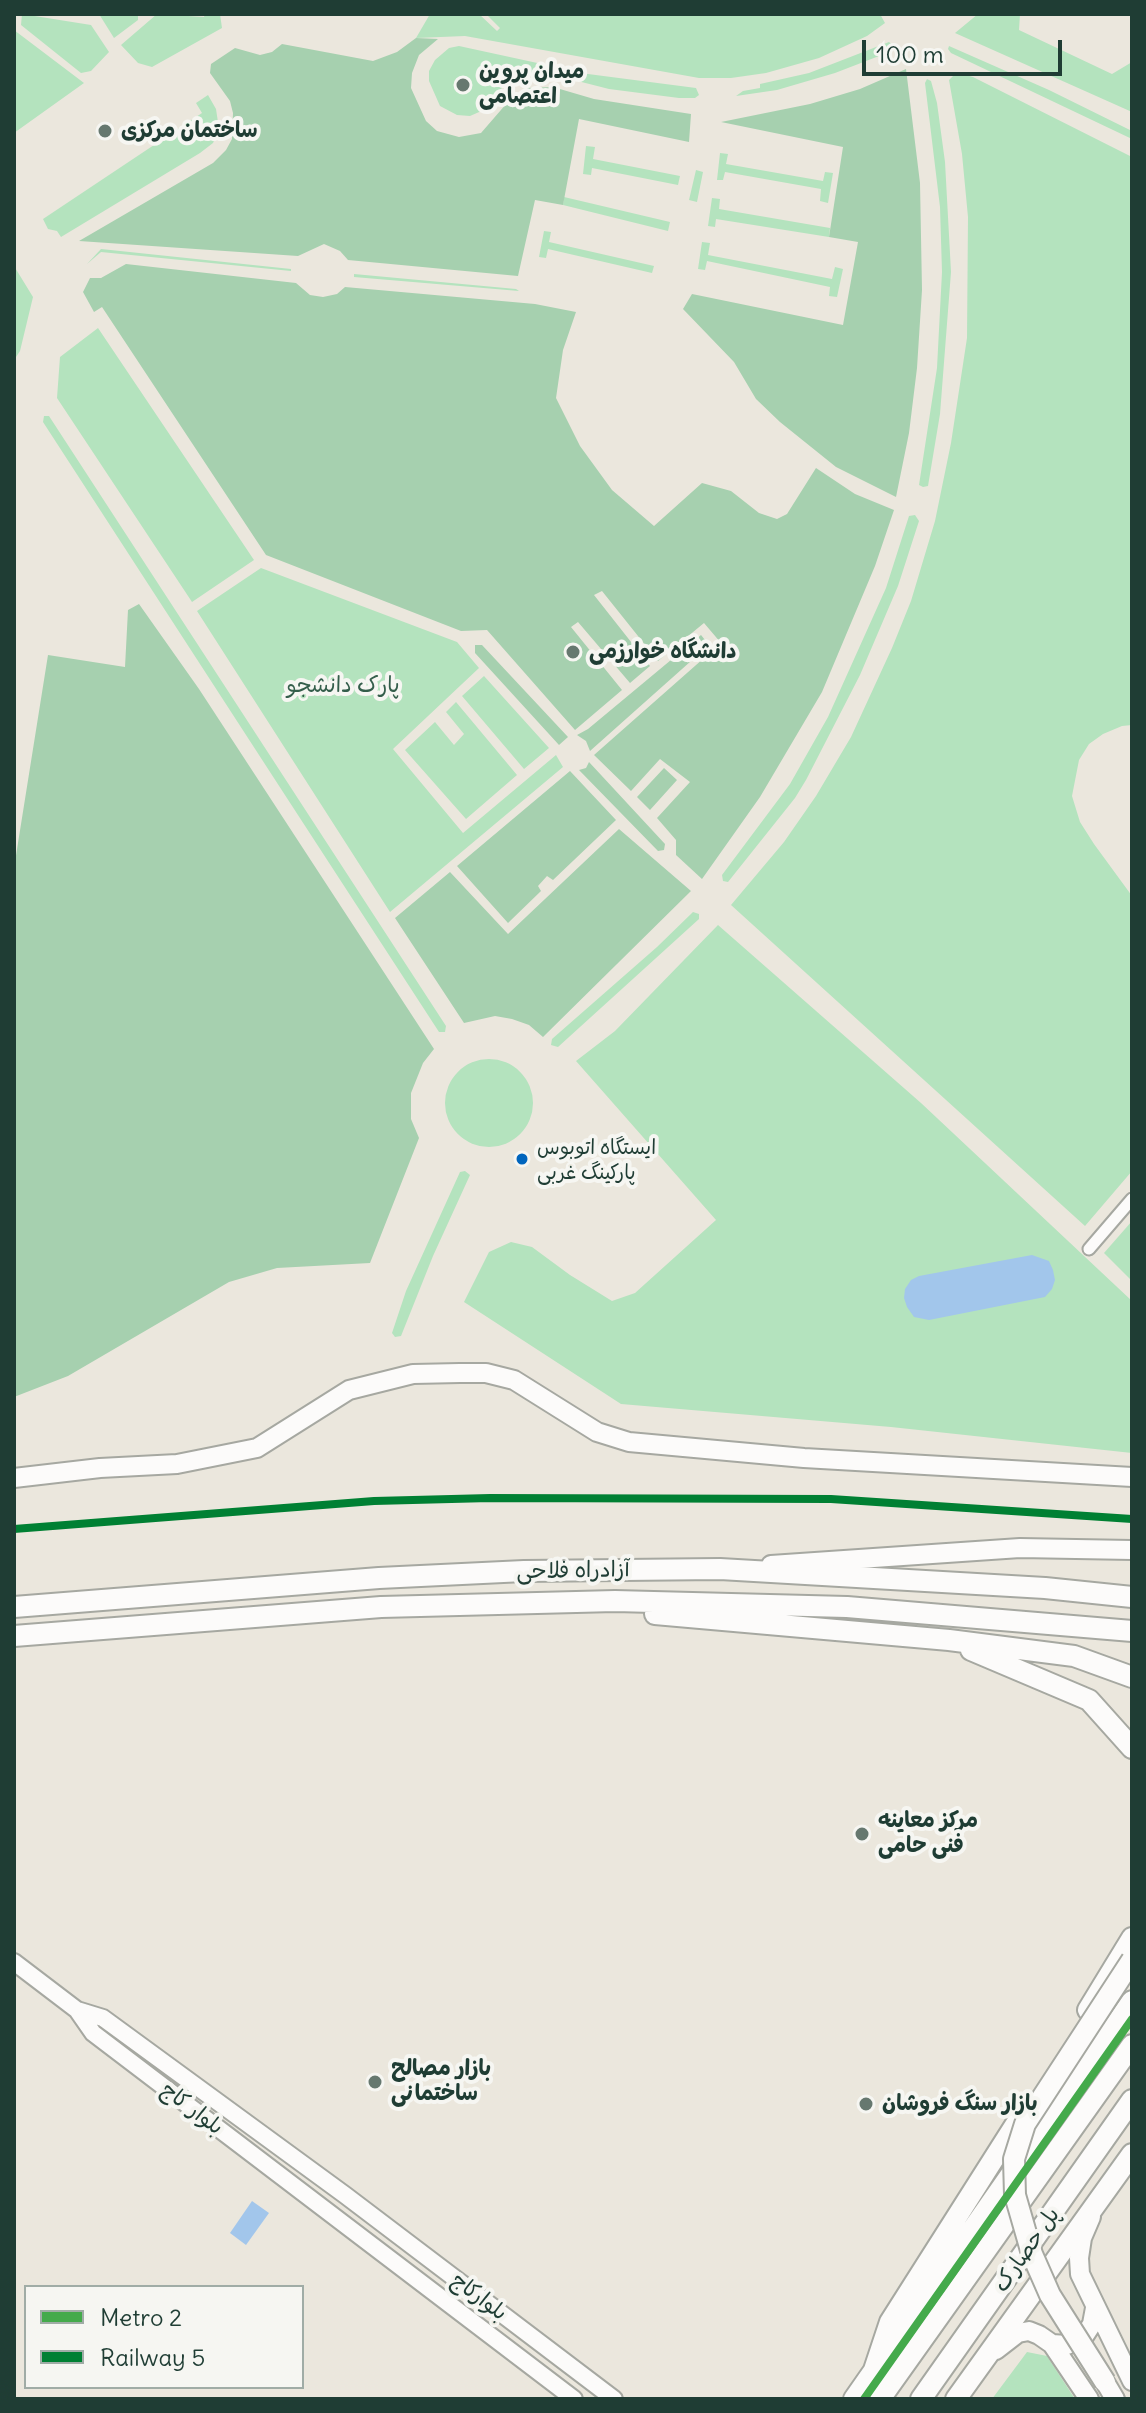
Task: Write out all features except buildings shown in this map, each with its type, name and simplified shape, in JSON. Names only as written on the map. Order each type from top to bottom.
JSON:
[{"type":"highway","name":"آزادراه فلاحی","points":[[14,1607],[393,1577],[524,1571],[720,1569],[1045,1588],[1132,1597]]},
{"type":"highway","name":"آزادراه فلاحی","points":[[14,1636],[381,1607],[706,1602],[847,1607],[1132,1631]]},
{"type":"highway","points":[[539,1604],[949,1640],[1132,1661]]},
{"type":"highway","points":[[949,1640],[1089,1700],[1132,1748]]},
{"type":"highway","points":[[1074,1656],[1132,1677]]},
{"type":"highway","points":[[874,2370],[890,2322],[1132,1938]]},
{"type":"highway","points":[[1110,2391],[1050,2295],[1035,2263],[1019,2216],[1013,2178],[1014,2159],[1025,2124],[1132,1960]]},
{"type":"highway","points":[[854,2399],[1132,2001]]},
{"type":"highway","name":"پل حصارک","points":[[880,2399],[1132,2045]]},
{"type":"highway","name":"پل حصارک","points":[[921,2399],[1132,2100]]},
{"type":"highway","points":[[956,2399],[1132,2154]]},
{"type":"main road","points":[[14,1478],[100,1468],[177,1464],[257,1448],[349,1390],[413,1374],[460,1373],[486,1373],[514,1380],[597,1432],[629,1442],[804,1458],[1132,1477]]},
{"type":"main road","points":[[720,1569],[1020,1548],[1132,1550]]},
{"type":"main road","points":[[1096,2205],[1082,2238],[1080,2274],[1132,2381]]},
{"type":"main road","points":[[987,2357],[1018,2333],[1029,2331],[1052,2344],[1067,2345],[1083,2338],[1092,2324],[1095,2308]]},
{"type":"main road","points":[[1052,2344],[1084,2391]]},
{"type":"main road","points":[[1084,2391],[1080,2367],[1091,2356],[1107,2354],[1121,2362]]},
{"type":"street","points":[[1089,1249],[1132,1199]]},
{"type":"street","points":[[14,1962],[77,2010]]},
{"type":"street","name":"بلوار کاج","points":[[77,2010],[103,2018],[345,2195]]},
{"type":"street","name":"بلوار کاج","points":[[77,2010],[93,2033],[574,2399]]},
{"type":"street","name":"بلوارکاج","points":[[345,2195],[614,2399]]},
{"type":"green space","points":[[22,14],[91,25],[109,52],[91,71],[81,73],[21,25]]},
{"type":"green space","points":[[99,14],[138,14],[138,20],[114,38]]},
{"type":"green space","points":[[157,14],[204,17],[205,14],[220,14],[222,28],[152,67],[138,63],[121,45]]},
{"type":"green space","points":[[430,14],[479,14],[497,31],[500,28],[486,14],[880,14],[885,23],[867,36],[819,58],[766,73],[699,78],[465,36],[416,38]]},
{"type":"green space","points":[[978,14],[1020,14],[1019,30],[1112,74],[1132,62],[1132,112],[955,33]]},
{"type":"green space","points":[[14,30],[84,83],[14,133]]},
{"type":"green space","points":[[416,38],[438,39],[419,55],[412,73],[411,88],[426,121],[437,131],[459,137],[481,133],[507,103],[528,88],[553,87],[594,99],[691,114],[689,142],[579,119],[563,205],[535,200],[518,276],[348,260],[340,251],[324,244],[298,256],[79,241],[213,163],[226,150],[232,139],[233,113],[230,101],[210,73],[211,64],[235,48],[260,55],[272,52],[282,44],[373,61],[397,52]]},
{"type":"green space","points":[[889,42],[894,46],[892,51],[835,73],[777,90],[736,96],[743,91],[760,88],[760,84],[809,73]]},
{"type":"green space","points":[[459,46],[588,74],[696,88],[699,95],[679,98],[609,89],[554,75],[525,73],[504,85],[486,109],[470,116],[457,115],[440,106],[429,81],[429,71],[435,60],[449,48]]},
{"type":"green space","points":[[949,46],[1132,131],[1132,139],[951,53]]},
{"type":"green space","points":[[906,69],[920,183],[922,290],[909,433],[896,497],[836,467],[780,422],[756,399],[734,362],[683,309],[692,294],[843,325],[858,242],[829,237],[843,147],[721,122],[810,104],[860,89]]},
{"type":"green space","points":[[962,74],[1132,157],[1132,725],[1103,734],[1089,744],[1079,760],[1072,796],[1080,822],[1132,896],[1132,1171],[1085,1226],[731,905],[784,842],[851,737],[911,601],[935,521],[967,338],[968,217],[962,154],[949,80],[954,75]]},
{"type":"green space","points":[[927,79],[931,81],[937,103],[945,162],[951,272],[940,414],[928,486],[923,487],[919,485],[937,368],[942,272],[940,207]]},
{"type":"green space","points":[[208,95],[216,109],[219,129],[213,143],[61,237],[57,231],[48,229],[43,219],[202,113],[196,103]]},
{"type":"green space","points":[[586,146],[595,147],[593,159],[680,176],[678,185],[592,168],[591,175],[583,174]]},
{"type":"green space","points":[[720,153],[728,154],[726,164],[823,181],[825,172],[833,173],[828,203],[820,201],[821,189],[725,172],[723,180],[717,180]]},
{"type":"green space","points":[[696,170],[703,172],[697,202],[689,200]]},
{"type":"green space","points":[[564,197],[670,222],[668,231],[563,205]]},
{"type":"green space","points":[[712,198],[720,199],[719,209],[830,228],[829,237],[716,219],[715,227],[708,226]]},
{"type":"green space","points":[[544,231],[551,232],[549,242],[654,266],[652,273],[548,249],[546,258],[539,257]]},
{"type":"green space","points":[[702,242],[710,243],[708,255],[832,279],[835,267],[843,269],[837,297],[829,296],[830,287],[707,261],[705,270],[698,269]]},
{"type":"green space","points":[[101,249],[291,271],[101,252],[87,264]]},
{"type":"green space","points":[[126,264],[296,283],[310,295],[323,297],[337,294],[345,287],[535,304],[576,312],[563,350],[556,398],[580,446],[612,490],[654,526],[702,483],[731,491],[759,513],[777,519],[787,514],[816,468],[855,494],[894,510],[875,566],[822,692],[760,797],[702,879],[676,855],[676,840],[657,818],[690,782],[660,759],[631,791],[594,755],[721,643],[704,623],[658,661],[602,591],[594,595],[650,666],[630,683],[578,622],[571,627],[622,690],[575,730],[487,630],[461,631],[266,555],[102,307],[94,312],[83,292],[90,278],[101,278]]},
{"type":"green space","points":[[14,266],[33,297],[20,351],[14,360]]},
{"type":"green space","points":[[354,274],[516,289],[519,291],[354,277]]},
{"type":"green space","points":[[98,328],[254,560],[192,602],[57,398],[60,357]]},
{"type":"green space","points":[[44,416],[49,416],[446,1026],[445,1032],[439,1032],[43,422]]},
{"type":"green space","points":[[915,515],[919,521],[898,586],[860,675],[806,780],[728,882],[723,881],[722,875],[790,784],[828,717],[886,588],[909,516]]},
{"type":"green space","name":"پارک دانشجو","points":[[261,568],[457,642],[479,668],[393,749],[463,833],[556,755],[563,767],[390,912],[197,611]]},
{"type":"green space","points":[[139,604],[199,689],[434,1049],[423,1063],[411,1093],[411,1119],[419,1138],[370,1263],[277,1268],[229,1282],[68,1376],[14,1397],[14,868],[48,655],[125,667],[128,610]]},
{"type":"green space","points":[[701,635],[709,645],[590,751],[586,741],[577,735]]},
{"type":"green space","points":[[475,645],[482,645],[568,737],[559,745],[475,653]]},
{"type":"green space","points":[[484,676],[549,748],[524,769],[462,696]]},
{"type":"green space","points":[[456,702],[517,775],[466,819],[405,750],[435,722],[454,745],[464,734],[446,712]]},
{"type":"green space","points":[[589,762],[665,844],[664,850],[658,851],[579,770],[586,768]]},
{"type":"green space","points":[[664,768],[677,780],[650,810],[637,797]]},
{"type":"green space","points":[[570,771],[616,820],[553,880],[547,876],[538,886],[541,891],[508,923],[457,866]]},
{"type":"green space","points":[[619,829],[691,891],[543,1037],[529,1025],[512,1019],[495,1016],[464,1023],[395,918],[450,872],[508,934]]},
{"type":"green space","points":[[693,912],[699,914],[699,919],[558,1047],[551,1045],[552,1039]]},
{"type":"green space","points":[[718,925],[921,1103],[1132,1301],[1132,1453],[891,1427],[621,1404],[464,1302],[489,1252],[511,1242],[532,1247],[612,1301],[635,1293],[716,1220],[576,1061],[615,1031]]},
{"type":"green space","points":[[480,1059],[498,1059],[514,1066],[526,1078],[533,1094],[533,1112],[526,1128],[514,1140],[498,1147],[480,1147],[464,1140],[452,1128],[445,1112],[445,1094],[452,1078],[464,1066]]},
{"type":"green space","points":[[460,1172],[470,1175],[401,1336],[395,1337],[392,1333],[406,1291]]},
{"type":"green space","points":[[1132,1221],[1132,1281],[1104,1253]]},
{"type":"green space","points":[[1027,2352],[1047,2356],[1075,2399],[992,2399]]},
{"type":"water","points":[[1032,1255],[1049,1261],[1053,1270],[1055,1280],[1045,1297],[929,1320],[914,1317],[907,1307],[905,1289],[911,1280],[919,1276]]},
{"type":"water","points":[[252,2201],[269,2213],[246,2245],[230,2233]]},
{"type":"metro line","name":"2","points":[[864,2399],[1132,2019]]},
{"type":"rail line","name":"5","points":[[14,1529],[374,1501],[490,1498],[831,1499],[1132,1519]]},
{"type":"place","name":"میدان پروین اعتصامی","points":[[463,85]]},
{"type":"place","name":"ساختمان مرکزی","points":[[105,131]]},
{"type":"place","name":"دانشگاه خوارزمی","points":[[573,652]]},
{"type":"place","name":"ایستگاه اتوبوس پارکینگ غربی","points":[[522,1159]]},
{"type":"place","name":"مرکز معاینه فنی حامی","points":[[862,1834]]},
{"type":"place","name":"بازار مصالح ساختمانی","points":[[375,2082]]},
{"type":"place","name":"بازار سنگ فروشان","points":[[866,2104]]}]
